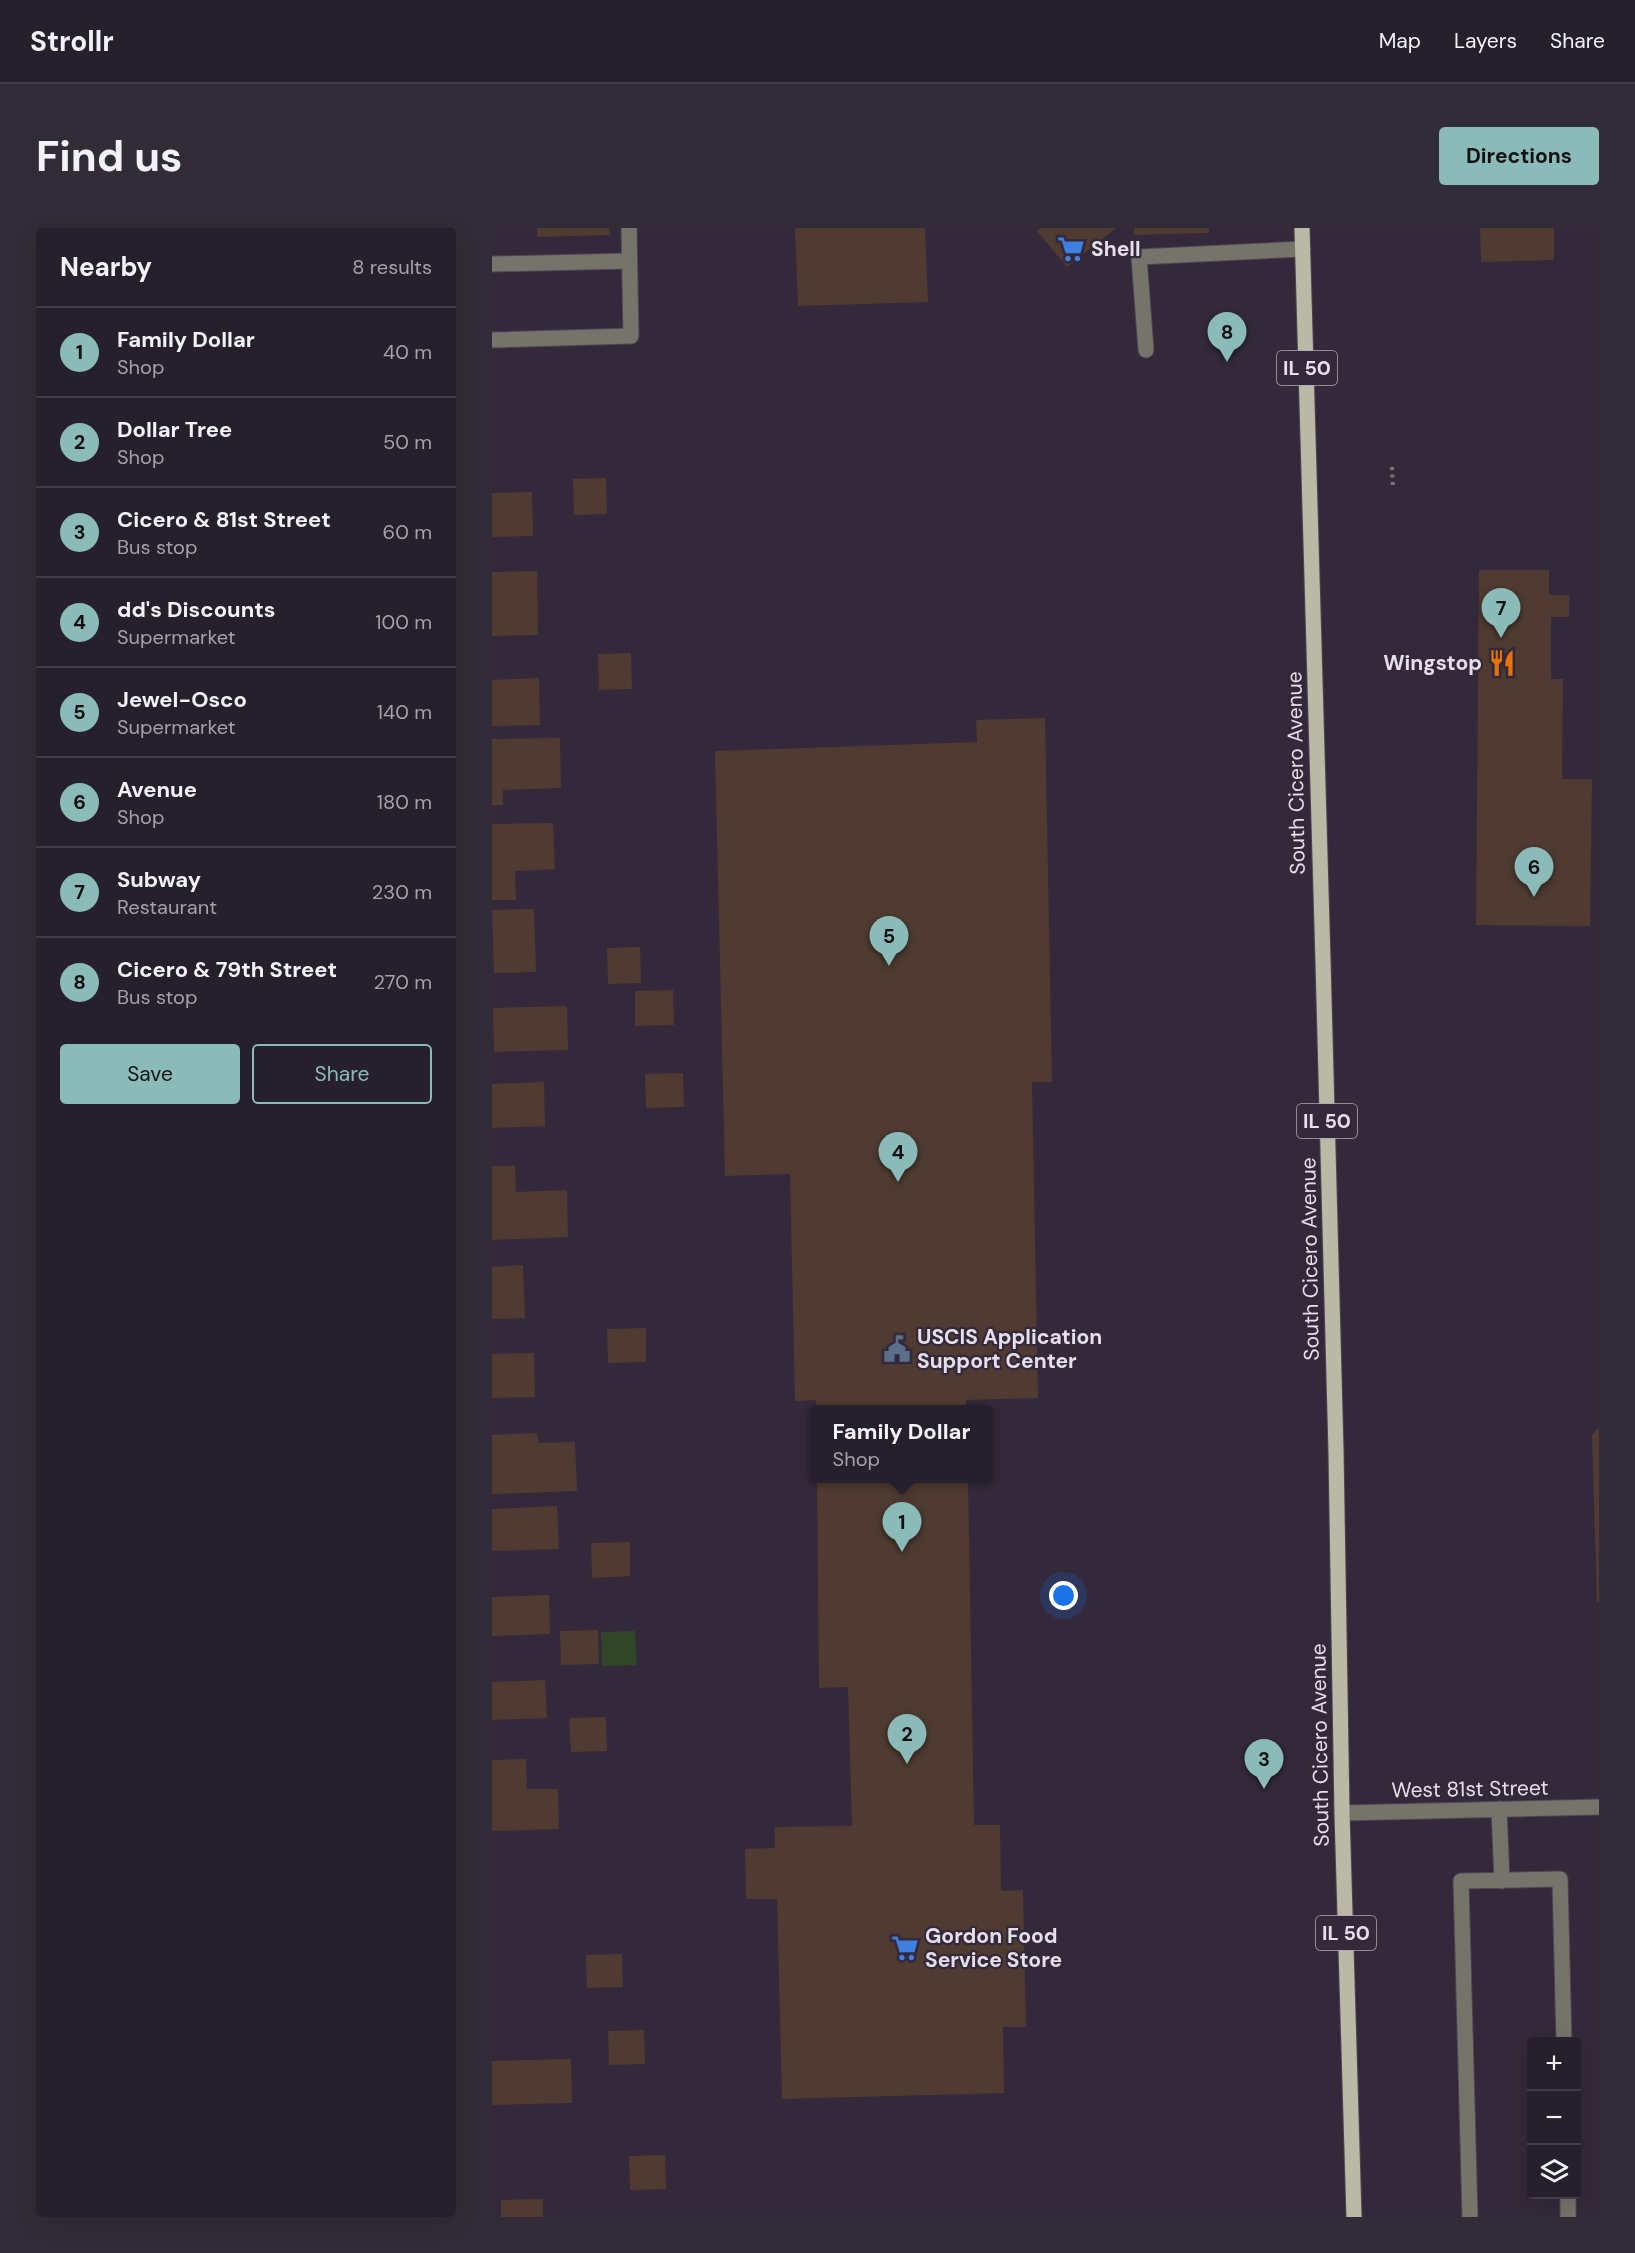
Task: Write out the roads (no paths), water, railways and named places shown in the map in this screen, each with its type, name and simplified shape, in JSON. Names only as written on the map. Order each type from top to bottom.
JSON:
[{"type":"main road","name":"South Cicero Avenue","points":[[1302,228],[1354,2217]]},
{"type":"street","points":[[492,340],[631,336],[629,228]]},
{"type":"street","points":[[1146,350],[1139,257],[1303,249]]},
{"type":"street","points":[[492,264],[629,261]]},
{"type":"street","name":"West 81st Street","points":[[1342,1813],[1599,1807]]},
{"type":"street","points":[[1500,1809],[1502,1881]]},
{"type":"street","points":[[1470,2217],[1461,1881],[1560,1879],[1564,2037]]},
{"type":"street","points":[[1568,2199],[1568,2217]]},
{"type":"place","name":"Shell","points":[[1071,249]]},
{"type":"place","name":"Cicero & 79th Street","points":[[1227,362]]},
{"type":"place","name":"Subway","points":[[1501,638]]},
{"type":"place","name":"Wingstop","points":[[1502,663]]},
{"type":"place","name":"Avenue","points":[[1534,897]]},
{"type":"place","name":"Jewel-Osco","points":[[889,966]]},
{"type":"place","name":"dd's Discounts","points":[[898,1182]]},
{"type":"place","name":"USCIS Application Support Center","points":[[897,1349]]},
{"type":"place","name":"Family Dollar","points":[[902,1552]]},
{"type":"place","name":"Dollar Tree","points":[[907,1764]]},
{"type":"place","name":"Cicero & 81st Street","points":[[1264,1789]]},
{"type":"place","name":"Gordon Food Service Store","points":[[905,1948]]}]
